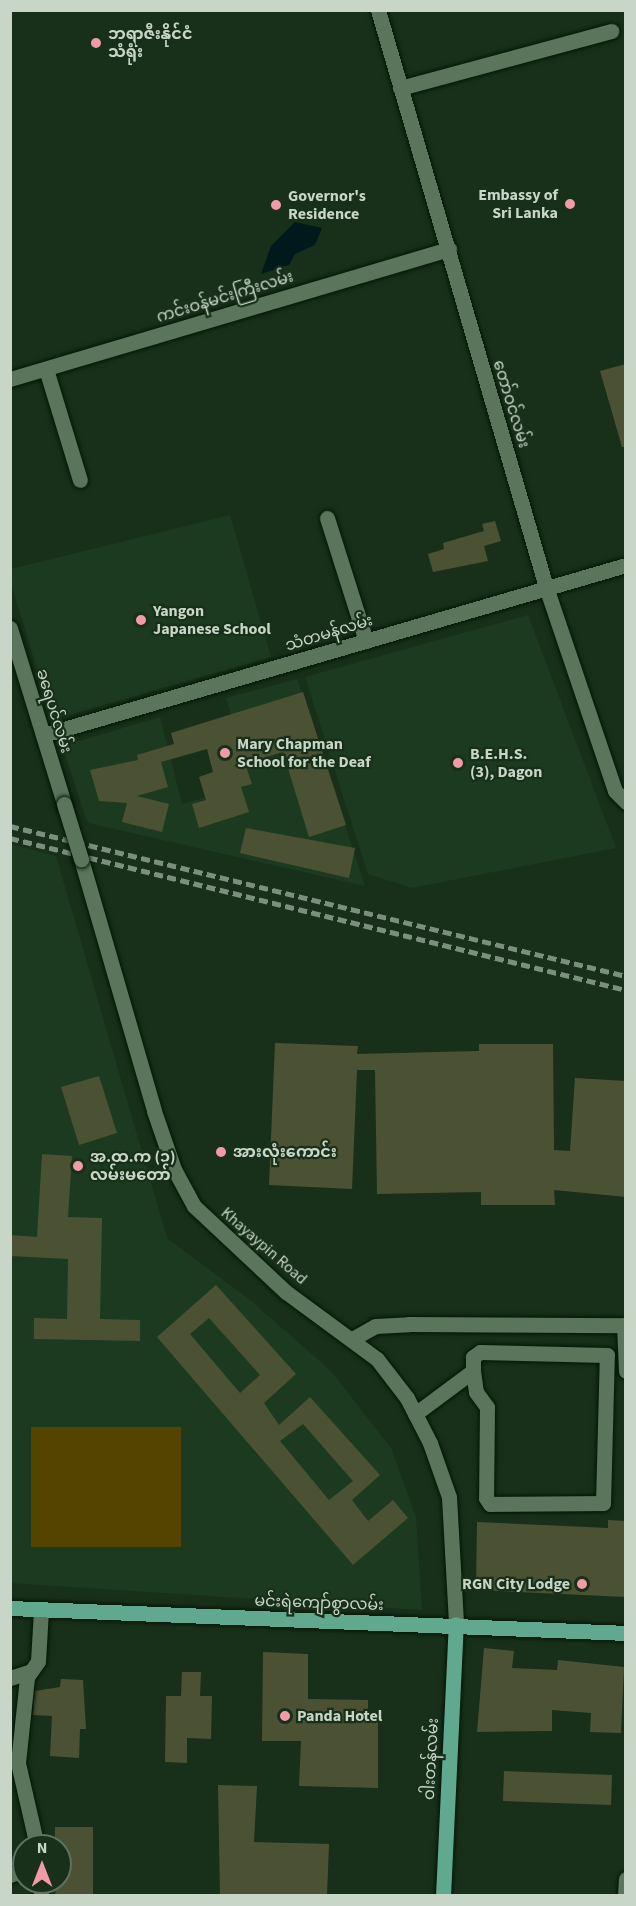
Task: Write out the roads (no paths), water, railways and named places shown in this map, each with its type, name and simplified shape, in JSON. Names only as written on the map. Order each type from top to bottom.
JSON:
[{"type":"main road","name":"မင်းရဲကျော်စွာလမ်း","points":[[10,1608],[456,1624],[626,1633]]},
{"type":"main road","name":"ဝါးတန်လမ်း","points":[[443,1896],[456,1624]]},
{"type":"street","name":"တော်ဝင်လမ်း","points":[[378,10],[450,249],[546,587],[615,791],[626,802]]},
{"type":"street","points":[[400,88],[610,31]]},
{"type":"street","name":"ကင်းဝန်မင်းကြီးလမ်း","points":[[10,379],[450,249]]},
{"type":"street","points":[[46,369],[80,480]]},
{"type":"street","points":[[327,518],[366,641]]},
{"type":"street","name":"သံတမန်လမ်း","points":[[43,735],[626,565]]},
{"type":"street","name":"ခရေပင်လမ်း","points":[[10,628],[81,859]]},
{"type":"street","name":"Khayaypin Road","points":[[81,859],[158,1121],[174,1169],[194,1206],[286,1292],[352,1339],[397,1382],[416,1414],[449,1497],[456,1624]]},
{"type":"street","points":[[352,1339],[375,1326],[409,1324],[625,1325],[626,1371]]},
{"type":"street","points":[[480,1352],[607,1355],[603,1503],[490,1504],[486,1498],[487,1407],[476,1392],[473,1371],[473,1357],[480,1352]]},
{"type":"street","points":[[416,1414],[473,1371]]},
{"type":"street","points":[[10,1678],[28,1672],[38,1661],[41,1610]]},
{"type":"street","points":[[28,1672],[18,1763],[34,1834]]},
{"type":"street","points":[[625,1896],[626,1879]]},
{"type":"water","points":[[295,222],[322,228],[315,245],[295,254],[289,265],[261,274],[271,246]]},
{"type":"railway","points":[[10,826],[626,976]]},
{"type":"railway","points":[[10,838],[626,990]]},
{"type":"place","name":"ဘရာဇီးနိုင်ငံ သံရုံး","points":[[96,43]]},
{"type":"place","name":"Embassy of Sri Lanka","points":[[570,204]]},
{"type":"place","name":"Governor's Residence","points":[[276,205]]},
{"type":"place","name":"Yangon Japanese School","points":[[141,620]]},
{"type":"place","name":"Mary Chapman School for the Deaf","points":[[225,753]]},
{"type":"place","name":"B.E.H.S. (3), Dagon","points":[[458,763]]},
{"type":"place","name":"အားလုံးကောင်း","points":[[221,1152]]},
{"type":"place","name":"အ.ထ.က (၁) လမ်းမတော်","points":[[78,1166]]},
{"type":"place","name":"RGN City Lodge","points":[[582,1584]]},
{"type":"place","name":"Panda Hotel","points":[[285,1716]]}]
